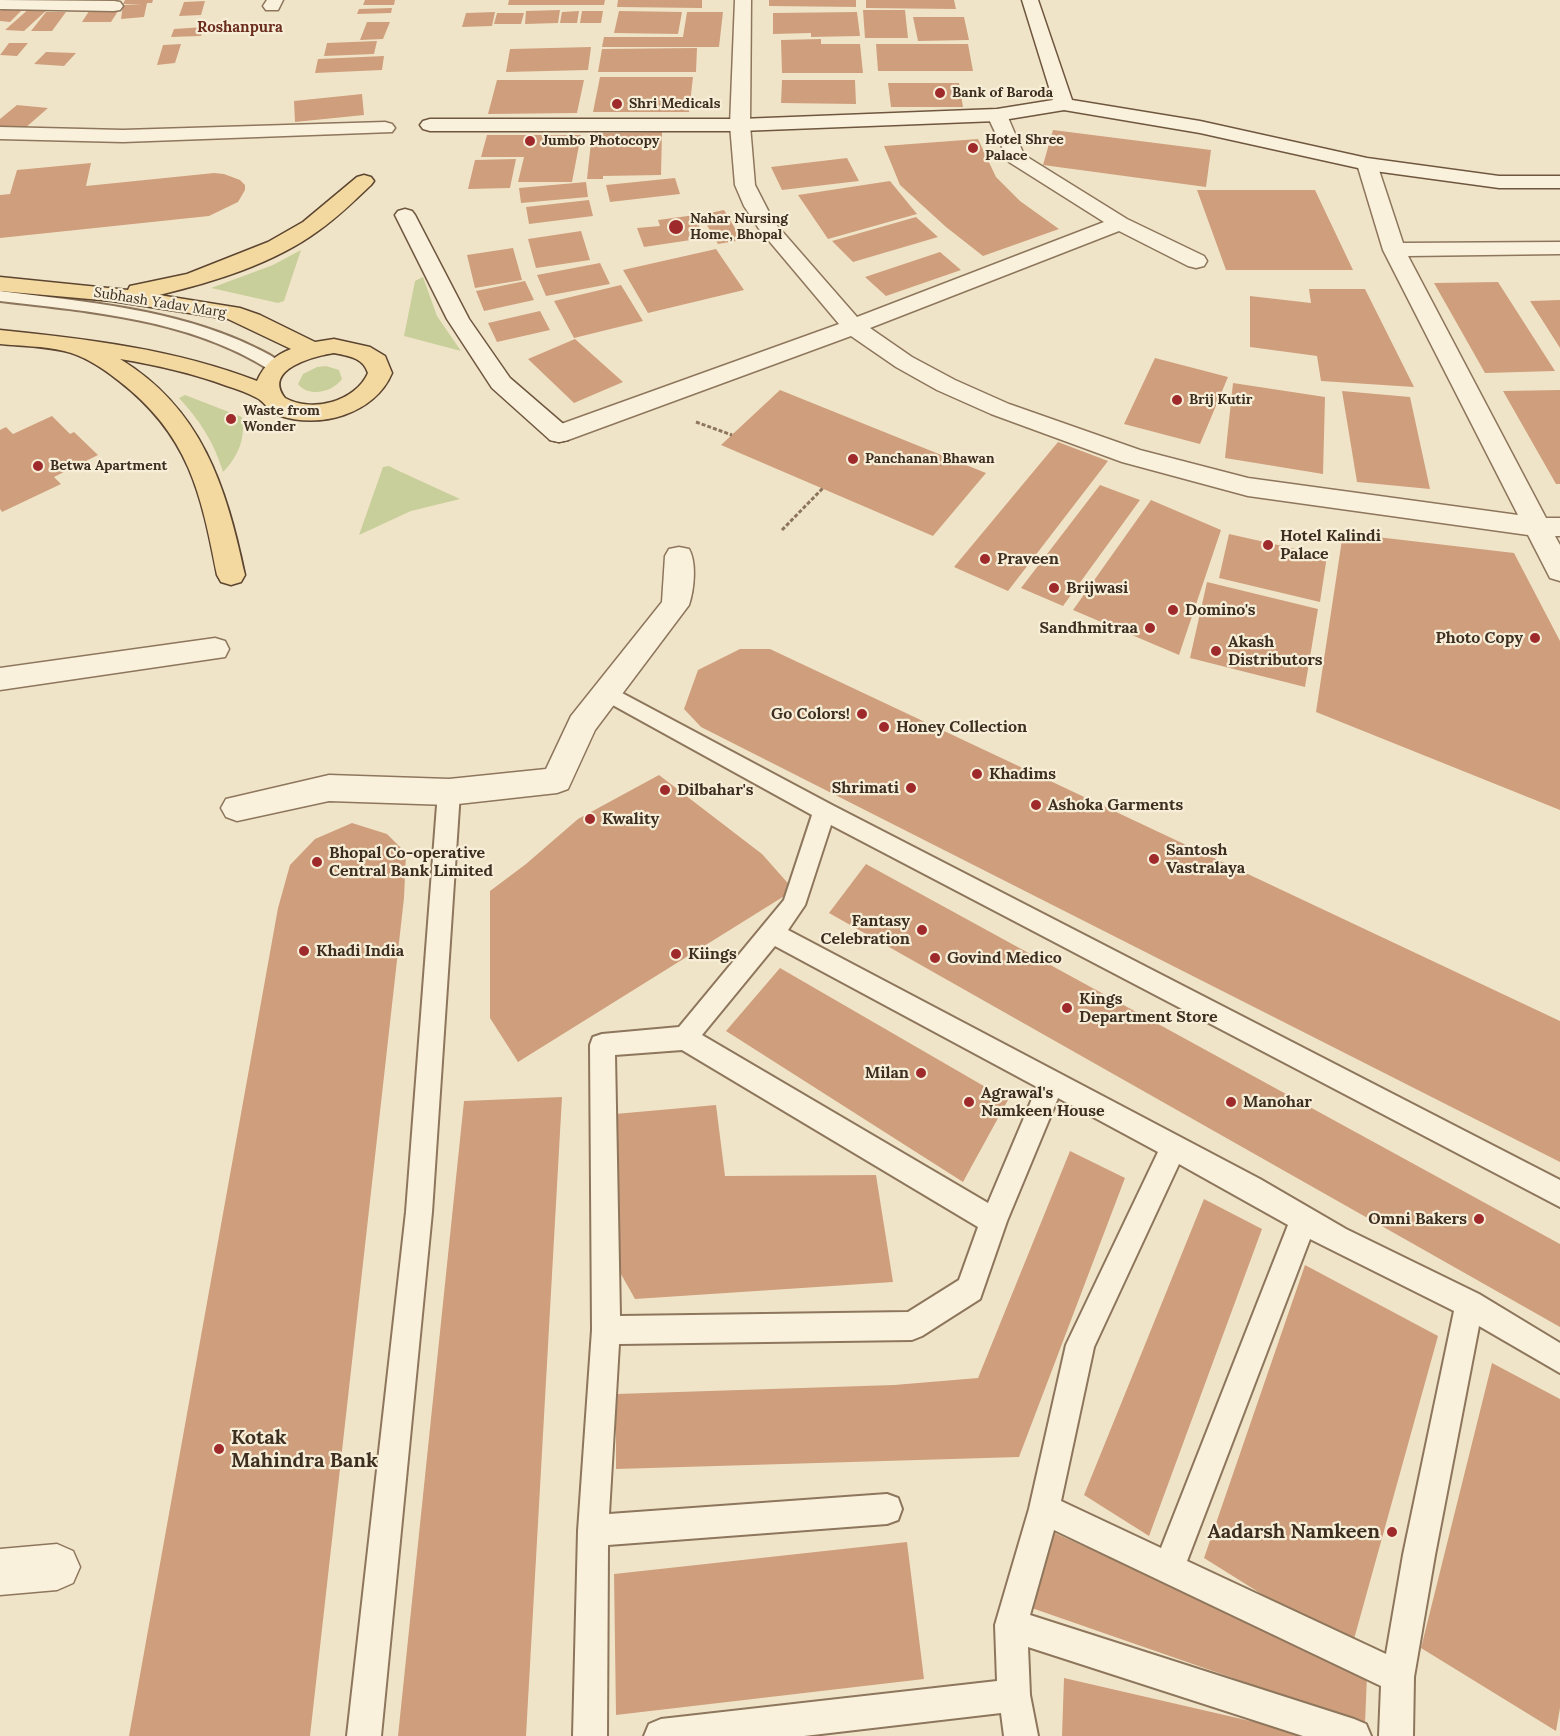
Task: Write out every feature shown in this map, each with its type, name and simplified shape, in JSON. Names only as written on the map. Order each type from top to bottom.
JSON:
[{"type":"main road","points":[[112,294],[161,289],[230,265],[293,239],[364,182]]},
{"type":"main road","name":"Subhash Yadav Marg","points":[[0,284],[112,294],[232,314],[252,320],[312,350]]},
{"type":"main road","points":[[0,337],[66,343],[186,364],[233,378],[267,393],[276,404],[291,412],[313,414],[353,404],[372,391],[380,378],[379,365],[370,355],[354,348],[334,346],[312,350],[292,356],[276,367],[267,380],[267,393]]},
{"type":"main road","points":[[66,343],[115,366],[156,400],[187,435],[204,467],[221,521],[231,575]]},
{"type":"street","points":[[743,0],[740,125],[745,185],[754,206],[766,225],[853,327],[904,362],[946,385],[1000,409],[1151,462],[1212,479],[1248,487],[1549,527]]},
{"type":"street","points":[[1030,0],[1064,104]]},
{"type":"street","points":[[0,4],[114,6]]},
{"type":"street","points":[[430,125],[740,125],[996,115],[1064,104],[1200,127],[1367,164],[1499,182],[1560,182]]},
{"type":"street","points":[[996,115],[1016,158],[1120,223],[1196,261]]},
{"type":"street","points":[[0,133],[123,136],[385,128]]},
{"type":"street","points":[[1367,164],[1394,250],[1549,527],[1560,571]]},
{"type":"street","points":[[405,215],[458,319],[501,383],[559,434],[853,327],[1120,223]]},
{"type":"street","points":[[1394,250],[1560,248]]},
{"type":"street","points":[[237,808],[328,788],[449,792],[557,780],[582,724],[675,605],[678,596],[679,556]]},
{"type":"street","points":[[0,679],[214,649]]},
{"type":"street","points":[[0,1572],[57,1567]]},
{"type":"lane","points":[[0,296],[122,312],[192,326],[254,351],[276,367]]},
{"type":"lane","points":[[607,693],[824,811],[1560,1194]]},
{"type":"lane","points":[[364,1736],[419,1212],[449,792]]},
{"type":"lane","points":[[685,1038],[794,905],[824,811]]},
{"type":"lane","points":[[772,933],[1052,1082],[1336,1239],[1469,1304],[1560,1359]]},
{"type":"lane","points":[[590,1736],[593,1531],[606,1330],[602,1045],[685,1038],[994,1221]]},
{"type":"lane","points":[[606,1330],[912,1326],[970,1289],[994,1221],[1052,1082]]},
{"type":"lane","points":[[1021,1736],[1014,1695],[1011,1625],[1044,1509],[1080,1344],[1173,1148]]},
{"type":"lane","points":[[1169,1567],[1304,1220]]},
{"type":"lane","points":[[1396,1736],[1398,1677],[1419,1555],[1469,1304]]},
{"type":"lane","points":[[593,1531],[887,1509]]},
{"type":"lane","points":[[1044,1509],[1398,1677]]},
{"type":"lane","points":[[1011,1625],[1354,1736]]},
{"type":"lane","points":[[661,1736],[1014,1695]]},
{"type":"path","points":[[692,421],[732,435]]},
{"type":"path","points":[[782,530],[823,488]]},
{"type":"green space","points":[[301,250],[284,301],[278,303],[211,288],[273,265]]},
{"type":"green space","points":[[423,277],[437,316],[461,351],[404,336],[415,281]]},
{"type":"green space","points":[[326,366],[339,370],[342,379],[338,384],[321,392],[314,392],[298,384],[303,374],[317,367]]},
{"type":"green space","points":[[185,395],[242,417],[243,432],[240,447],[223,472],[206,432],[179,398]]},
{"type":"green space","points":[[389,466],[460,499],[411,511],[359,535],[383,467]]},
{"type":"building","points":[[125,0],[153,0],[152,3],[147,3],[144,17],[121,19],[123,5],[142,4],[123,4]]},
{"type":"building","points":[[365,0],[395,0],[394,5],[363,5]]},
{"type":"building","points":[[509,0],[605,0],[604,5],[508,5]]},
{"type":"building","points":[[618,0],[702,0],[702,8],[617,7]]},
{"type":"building","points":[[769,0],[856,0],[856,7],[769,6]]},
{"type":"building","points":[[866,0],[954,0],[956,9],[866,8]]},
{"type":"building","points":[[205,1],[201,15],[179,16],[184,2]]},
{"type":"building","points":[[31,7],[49,8],[24,31],[5,30]]},
{"type":"building","points":[[3,8],[23,9],[10,22],[0,21],[0,11]]},
{"type":"building","points":[[91,8],[120,8],[111,22],[82,22]]},
{"type":"building","points":[[392,8],[391,13],[357,14],[359,9]]},
{"type":"building","points":[[560,10],[558,23],[525,24],[526,11]]},
{"type":"building","points":[[863,10],[905,10],[908,38],[865,38]]},
{"type":"building","points":[[579,11],[577,23],[560,23],[562,12]]},
{"type":"building","points":[[582,11],[603,11],[601,23],[580,23]]},
{"type":"building","points":[[619,11],[682,12],[678,34],[614,33]]},
{"type":"building","points":[[46,12],[66,12],[52,31],[31,31]]},
{"type":"building","points":[[495,12],[492,26],[462,27],[466,13]]},
{"type":"building","points":[[687,12],[723,12],[719,47],[602,47],[604,37],[683,37]]},
{"type":"building","points":[[857,12],[860,36],[811,37],[811,33],[773,34],[773,13]]},
{"type":"building","points":[[497,13],[524,13],[521,24],[494,24]]},
{"type":"building","points":[[913,17],[964,17],[969,40],[918,41]]},
{"type":"building","points":[[367,22],[390,22],[383,39],[360,40]]},
{"type":"building","points":[[204,27],[201,36],[171,37],[174,29]]},
{"type":"building","points":[[821,39],[821,44],[860,44],[863,73],[782,73],[781,40]]},
{"type":"building","points":[[377,41],[374,54],[324,56],[327,43]]},
{"type":"building","points":[[9,43],[28,43],[17,56],[0,55]]},
{"type":"building","points":[[181,44],[175,63],[157,65],[163,45]]},
{"type":"building","points":[[876,44],[968,44],[973,71],[878,71]]},
{"type":"building","points":[[591,47],[588,70],[506,72],[510,49]]},
{"type":"building","points":[[697,48],[696,72],[598,72],[602,49]]},
{"type":"building","points":[[46,52],[76,53],[64,66],[34,64]]},
{"type":"building","points":[[384,56],[382,70],[315,73],[318,59]]},
{"type":"building","points":[[600,77],[693,77],[689,112],[593,112]]},
{"type":"building","points":[[497,80],[584,80],[577,113],[488,114]]},
{"type":"building","points":[[782,80],[855,80],[856,104],[781,103]]},
{"type":"building","points":[[888,83],[959,83],[963,107],[891,107]]},
{"type":"building","points":[[362,94],[364,115],[295,122],[294,101]]},
{"type":"building","points":[[17,105],[48,108],[24,129],[0,126],[0,119]]},
{"type":"building","points":[[1053,130],[1211,150],[1206,187],[1043,165]]},
{"type":"building","points":[[662,132],[661,175],[603,176],[603,179],[587,179],[592,133]],"holes":[[[629,137],[642,137],[642,147],[628,147]]]},
{"type":"building","points":[[487,135],[581,135],[572,182],[518,182],[524,157],[481,157]]},
{"type":"building","points":[[978,139],[996,177],[1020,201],[1059,229],[983,256],[946,227],[900,185],[884,146]]},
{"type":"building","points":[[847,158],[859,181],[782,190],[771,167]]},
{"type":"building","points":[[516,159],[510,188],[468,189],[475,160]]},
{"type":"building","points":[[91,163],[86,186],[214,173],[240,180],[245,185],[245,190],[238,202],[209,216],[0,238],[0,195],[10,194],[17,170]]},
{"type":"building","points":[[675,178],[680,194],[610,202],[606,185]]},
{"type":"building","points":[[890,181],[917,214],[828,239],[798,195]]},
{"type":"building","points":[[586,182],[588,197],[521,203],[519,188]]},
{"type":"building","points":[[1197,190],[1315,190],[1353,270],[1226,270]]},
{"type":"building","points":[[589,200],[593,216],[529,224],[526,207]]},
{"type":"building","points":[[724,210],[742,240],[718,244],[701,215]]},
{"type":"building","points":[[695,215],[704,238],[644,247],[637,228],[660,226],[658,220]]},
{"type":"building","points":[[916,217],[938,237],[853,262],[832,241]]},
{"type":"building","points":[[581,231],[590,260],[536,268],[528,239]]},
{"type":"building","points":[[513,248],[522,280],[475,288],[467,255]]},
{"type":"building","points":[[716,249],[744,290],[648,313],[623,270]]},
{"type":"building","points":[[940,252],[961,270],[886,296],[865,277]]},
{"type":"building","points":[[600,263],[610,284],[546,296],[537,275]]},
{"type":"building","points":[[525,281],[534,300],[484,311],[476,291]]},
{"type":"building","points":[[1498,282],[1555,371],[1485,373],[1434,283]]},
{"type":"building","points":[[621,285],[643,321],[574,338],[554,301]]},
{"type":"building","points":[[1309,289],[1365,289],[1414,387],[1321,381],[1317,356],[1250,347],[1250,296],[1311,303]]},
{"type":"building","points":[[1560,300],[1560,348],[1530,301]]},
{"type":"building","points":[[540,311],[550,330],[497,342],[488,323]]},
{"type":"building","points":[[575,339],[623,382],[574,403],[528,359]]},
{"type":"building","name":"Brij Kutir","points":[[1155,358],[1228,377],[1200,444],[1124,424]]},
{"type":"building","points":[[1233,383],[1325,397],[1323,474],[1225,458]]},
{"type":"building","name":"Panchanan Bhawan","points":[[780,390],[986,473],[933,536],[721,445]]},
{"type":"building","points":[[1560,390],[1560,484],[1556,484],[1503,391]]},
{"type":"building","points":[[1342,391],[1410,397],[1430,489],[1357,482]]},
{"type":"building","name":"Betwa Apartment","points":[[52,416],[70,434],[74,432],[98,455],[54,477],[61,484],[2,512],[0,509],[0,430],[6,427],[13,434]]},
{"type":"building","points":[[1058,442],[1108,461],[1008,591],[954,567]]},
{"type":"building","points":[[1100,485],[1140,500],[1063,606],[1021,588]]},
{"type":"building","points":[[1151,500],[1221,530],[1179,655],[1073,610]]},
{"type":"building","points":[[1343,533],[1514,553],[1560,641],[1560,810],[1316,712]]},
{"type":"building","points":[[1229,534],[1327,556],[1320,602],[1219,578]]},
{"type":"building","points":[[1207,582],[1318,609],[1305,687],[1190,658]]},
{"type":"building","points":[[740,649],[770,649],[1560,1021],[1560,1162],[701,727],[684,709],[698,670]]},
{"type":"building","points":[[659,775],[762,854],[794,890],[518,1062],[490,1018],[490,891],[526,864],[578,819]]},
{"type":"building","points":[[352,823],[387,834],[406,853],[404,898],[310,1736],[129,1736],[278,908],[290,865],[315,839]]},
{"type":"building","points":[[866,864],[1560,1244],[1560,1327],[829,913]]},
{"type":"building","points":[[780,968],[1008,1100],[963,1182],[726,1031]]},
{"type":"building","points":[[562,1097],[526,1736],[398,1736],[464,1101]]},
{"type":"building","points":[[716,1105],[725,1176],[876,1175],[893,1282],[635,1299],[617,1267],[615,1114]]},
{"type":"building","points":[[1070,1151],[1125,1178],[1019,1457],[616,1469],[616,1394],[894,1385],[978,1378]]},
{"type":"building","points":[[1204,1199],[1262,1229],[1149,1536],[1084,1495]]},
{"type":"building","points":[[1305,1265],[1438,1336],[1351,1650],[1204,1558]]},
{"type":"building","points":[[1492,1363],[1560,1399],[1560,1708],[1556,1731],[1421,1648]]},
{"type":"building","points":[[1046,1529],[1367,1675],[1365,1724],[1026,1606]]},
{"type":"building","points":[[907,1542],[924,1679],[616,1715],[614,1574]]},
{"type":"building","points":[[1064,1678],[1311,1735],[1311,1736],[1062,1736]]},
{"type":"place","name":"Bank of Baroda","points":[[940,93]]},
{"type":"place","name":"Shri Medicals","points":[[617,104]]},
{"type":"place","name":"Jumbo Photocopy","points":[[530,141]]},
{"type":"place","name":"Hotel Shree Palace","points":[[973,148]]},
{"type":"place","name":"Nahar Nursing Home, Bhopal","points":[[676,227]]},
{"type":"place","name":"Brij Kutir","points":[[1177,400]]},
{"type":"place","name":"Waste from Wonder","points":[[231,419]]},
{"type":"place","name":"Panchanan Bhawan","points":[[853,459]]},
{"type":"place","name":"Betwa Apartment","points":[[38,466]]},
{"type":"place","name":"Hotel Kalindi Palace","points":[[1268,545]]},
{"type":"place","name":"Praveen","points":[[985,559]]},
{"type":"place","name":"Brijwasi","points":[[1054,588]]},
{"type":"place","name":"Domino's","points":[[1173,610]]},
{"type":"place","name":"Sandhmitraa","points":[[1150,628]]},
{"type":"place","name":"Photo Copy","points":[[1535,638]]},
{"type":"place","name":"Akash Distributors","points":[[1216,651]]},
{"type":"place","name":"Go Colors!","points":[[862,714]]},
{"type":"place","name":"Honey Collection","points":[[884,727]]},
{"type":"place","name":"Khadims","points":[[977,774]]},
{"type":"place","name":"Shrimati","points":[[911,788]]},
{"type":"place","name":"Dilbahar's","points":[[665,790]]},
{"type":"place","name":"Ashoka Garments","points":[[1036,805]]},
{"type":"place","name":"Kwality","points":[[590,819]]},
{"type":"place","name":"Santosh Vastralaya","points":[[1154,859]]},
{"type":"place","name":"Bhopal Co-operative Central Bank Limited","points":[[317,862]]},
{"type":"place","name":"Fantasy Celebration","points":[[922,930]]},
{"type":"place","name":"Khadi India","points":[[304,951]]},
{"type":"place","name":"Kiings","points":[[676,954]]},
{"type":"place","name":"Govind Medico","points":[[935,958]]},
{"type":"place","name":"Kings Department Store","points":[[1067,1008]]},
{"type":"place","name":"Milan","points":[[921,1073]]},
{"type":"place","name":"Agrawal's Namkeen House","points":[[969,1102]]},
{"type":"place","name":"Manohar","points":[[1231,1102]]},
{"type":"place","name":"Omni Bakers","points":[[1479,1219]]},
{"type":"place","name":"Kotak Mahindra Bank","points":[[219,1449]]},
{"type":"place","name":"Aadarsh Namkeen","points":[[1392,1532]]},
{"type":"district","name":"Roshanpura","points":[[240,28]]}]
